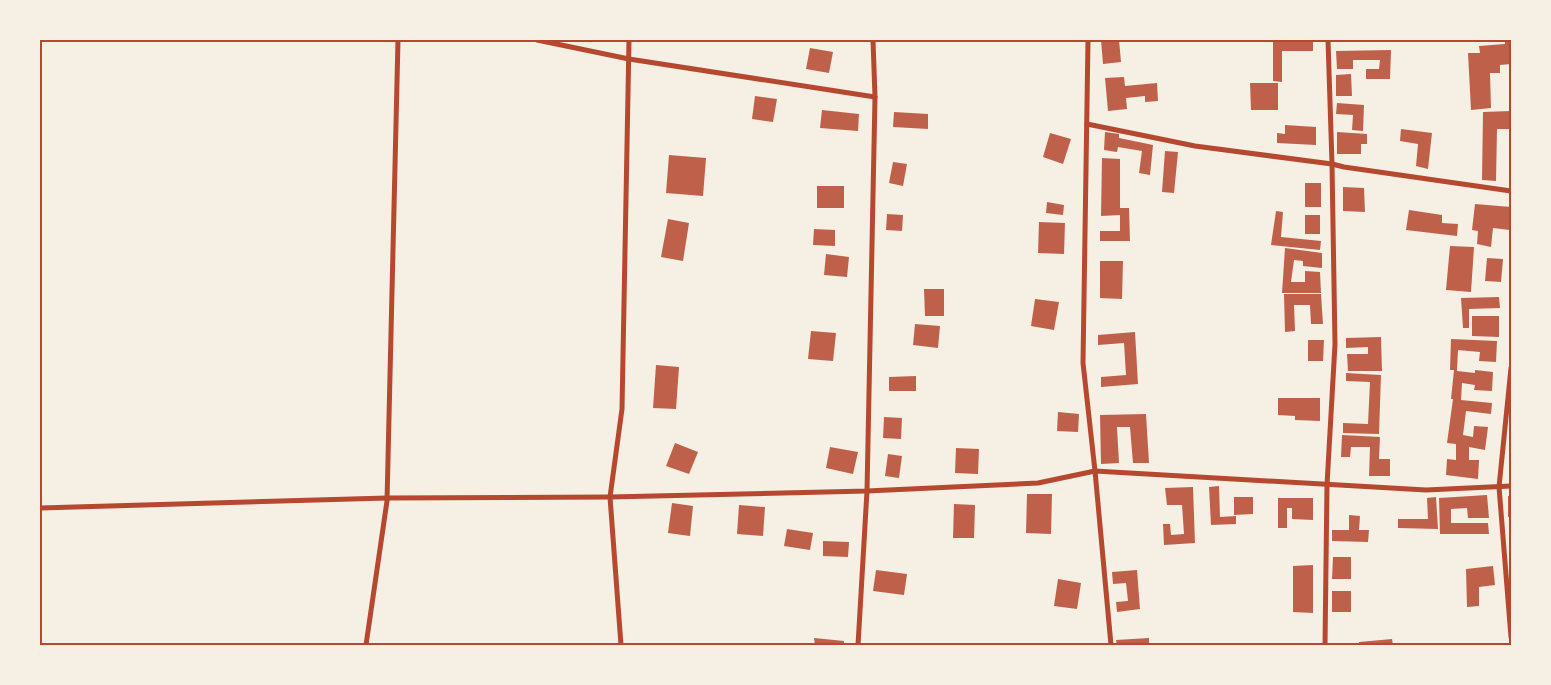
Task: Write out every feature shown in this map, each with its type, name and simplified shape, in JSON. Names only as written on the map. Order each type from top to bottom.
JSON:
[{"type":"street","points":[[366,645],[387,498],[398,40]]},
{"type":"street","points":[[537,40],[629,59],[875,97]]},
{"type":"street","points":[[621,645],[610,497],[622,409],[629,40]]},
{"type":"street","points":[[858,645],[867,491],[875,97],[873,40]]},
{"type":"street","points":[[1088,40],[1083,362],[1111,645]]},
{"type":"street","points":[[1325,645],[1327,485],[1335,344],[1328,40]]},
{"type":"street","points":[[1087,124],[1195,146],[1511,191]]},
{"type":"street","points":[[1511,368],[1499,487],[1511,637]]},
{"type":"street","points":[[40,508],[387,498],[610,497],[867,491],[1038,483],[1095,471],[1426,490],[1511,486]]},
{"type":"building","points":[[1101,40],[1119,40],[1121,62],[1103,64]]},
{"type":"building","points":[[1273,40],[1313,40],[1313,51],[1282,51],[1282,82],[1273,81]]},
{"type":"building","points":[[1505,40],[1511,40],[1511,64],[1500,65],[1500,73],[1490,73],[1491,108],[1471,110],[1468,53],[1480,53],[1479,46],[1505,44]]},
{"type":"building","points":[[810,48],[833,52],[829,73],[806,69]]},
{"type":"building","points":[[1391,50],[1390,79],[1366,79],[1366,69],[1379,69],[1380,60],[1353,60],[1353,69],[1337,69],[1336,51]]},
{"type":"building","points":[[1351,74],[1352,96],[1336,96],[1336,75]]},
{"type":"building","points":[[1124,77],[1125,86],[1157,83],[1158,101],[1145,102],[1145,96],[1126,98],[1127,109],[1108,111],[1105,78]]},
{"type":"building","points":[[1250,83],[1278,83],[1278,110],[1251,110]]},
{"type":"building","points":[[755,96],[777,99],[773,122],[752,119]]},
{"type":"building","points":[[1337,103],[1364,105],[1363,131],[1352,130],[1353,115],[1336,114]]},
{"type":"building","points":[[822,110],[859,114],[858,131],[820,128]]},
{"type":"building","points":[[1511,111],[1511,129],[1497,129],[1496,181],[1482,180],[1483,112]]},
{"type":"building","points":[[894,112],[928,114],[928,129],[893,127]]},
{"type":"building","points":[[1285,125],[1316,127],[1316,145],[1277,143],[1277,133],[1285,134]]},
{"type":"building","points":[[1401,129],[1432,133],[1428,169],[1416,166],[1418,144],[1400,141]]},
{"type":"building","points":[[1105,132],[1119,134],[1119,138],[1153,145],[1150,175],[1139,173],[1142,151],[1118,147],[1117,152],[1104,150]]},
{"type":"building","points":[[1337,132],[1367,134],[1367,144],[1361,144],[1361,154],[1337,154]]},
{"type":"building","points":[[1050,133],[1071,139],[1063,164],[1043,157]]},
{"type":"building","points":[[1165,151],[1178,152],[1174,193],[1162,192]]},
{"type":"building","points":[[669,155],[706,158],[703,196],[666,193]]},
{"type":"building","points":[[1102,158],[1120,159],[1120,208],[1129,208],[1130,241],[1100,241],[1100,231],[1120,231],[1120,215],[1101,216]]},
{"type":"building","points":[[893,162],[907,164],[903,186],[889,183]]},
{"type":"building","points":[[1305,183],[1321,183],[1321,207],[1305,207]]},
{"type":"building","points":[[817,186],[844,186],[844,208],[817,208]]},
{"type":"building","points":[[1343,187],[1364,188],[1365,212],[1343,211]]},
{"type":"building","points":[[1047,202],[1064,205],[1063,215],[1046,213]]},
{"type":"building","points":[[1475,204],[1511,207],[1510,230],[1493,228],[1491,247],[1477,244],[1478,231],[1472,230]]},
{"type":"building","points":[[1409,210],[1442,215],[1442,223],[1458,224],[1457,236],[1406,230]]},
{"type":"building","points":[[1276,211],[1283,212],[1281,237],[1321,241],[1320,250],[1271,245]]},
{"type":"building","points":[[887,214],[903,215],[902,231],[886,230]]},
{"type":"building","points":[[1305,215],[1320,215],[1320,234],[1305,234]]},
{"type":"building","points":[[668,219],[689,223],[683,261],[661,257]]},
{"type":"building","points":[[1039,222],[1065,223],[1064,254],[1038,253]]},
{"type":"building","points":[[814,229],[835,230],[835,246],[813,245]]},
{"type":"building","points":[[1450,246],[1474,247],[1471,292],[1446,290]]},
{"type":"building","points":[[1285,248],[1322,253],[1322,268],[1303,266],[1303,261],[1294,260],[1291,282],[1305,282],[1305,271],[1320,272],[1321,293],[1282,293]]},
{"type":"building","points":[[826,254],[849,257],[847,277],[824,275]]},
{"type":"building","points":[[1487,258],[1503,259],[1501,282],[1485,281]]},
{"type":"building","points":[[1100,261],[1123,261],[1122,299],[1100,298]]},
{"type":"building","points":[[924,289],[944,289],[944,316],[925,316]]},
{"type":"building","points":[[1284,294],[1321,294],[1323,324],[1311,324],[1310,305],[1294,305],[1295,331],[1285,332]]},
{"type":"building","points":[[1499,297],[1500,308],[1469,309],[1469,328],[1463,328],[1461,298]]},
{"type":"building","points":[[1035,299],[1059,302],[1054,330],[1031,326]]},
{"type":"building","points":[[1472,316],[1499,316],[1499,337],[1472,336]]},
{"type":"building","points":[[915,324],[940,326],[938,348],[913,345]]},
{"type":"building","points":[[811,331],[836,333],[833,361],[808,359]]},
{"type":"building","points":[[1135,332],[1138,384],[1101,387],[1101,377],[1126,375],[1124,343],[1098,345],[1098,335]]},
{"type":"building","points":[[1381,337],[1382,371],[1348,371],[1347,354],[1368,354],[1368,347],[1346,348],[1346,338]]},
{"type":"building","points":[[1451,339],[1497,341],[1496,362],[1479,361],[1480,352],[1458,350],[1457,371],[1493,372],[1492,391],[1474,390],[1475,385],[1462,383],[1461,400],[1492,403],[1491,414],[1466,411],[1463,435],[1473,437],[1474,426],[1488,427],[1485,450],[1469,447],[1469,460],[1479,460],[1478,479],[1446,475],[1447,459],[1456,460],[1456,444],[1447,443],[1453,399],[1451,399],[1454,370],[1450,370]]},
{"type":"building","points":[[1308,340],[1324,340],[1323,361],[1308,361]]},
{"type":"building","points":[[656,365],[679,367],[676,409],[653,408]]},
{"type":"building","points":[[1346,373],[1381,375],[1379,434],[1343,433],[1343,423],[1368,424],[1370,382],[1346,381]]},
{"type":"building","points":[[916,376],[916,391],[889,391],[889,377]]},
{"type":"building","points":[[1278,398],[1320,398],[1320,421],[1295,420],[1295,416],[1278,415]]},
{"type":"building","points":[[1058,412],[1079,414],[1078,432],[1057,431]]},
{"type":"building","points":[[1146,414],[1149,463],[1133,463],[1130,427],[1117,427],[1119,463],[1101,464],[1100,415]]},
{"type":"building","points":[[884,417],[902,418],[901,439],[883,438]]},
{"type":"building","points":[[1342,435],[1380,437],[1379,459],[1390,459],[1390,476],[1369,476],[1370,447],[1351,447],[1350,457],[1341,457]]},
{"type":"building","points":[[675,443],[698,452],[689,474],[666,466]]},
{"type":"building","points":[[830,447],[858,452],[853,474],[826,468]]},
{"type":"building","points":[[956,448],[979,449],[978,474],[955,473]]},
{"type":"building","points":[[888,454],[902,456],[899,478],[885,476]]},
{"type":"building","points":[[1219,486],[1220,517],[1236,516],[1236,524],[1211,525],[1209,487]]},
{"type":"building","points":[[1193,487],[1195,543],[1164,545],[1163,524],[1170,524],[1171,535],[1184,534],[1182,505],[1167,505],[1165,488]]},
{"type":"building","points":[[1027,494],[1052,494],[1051,534],[1026,533]]},
{"type":"building","points":[[1487,495],[1489,518],[1468,518],[1467,508],[1451,509],[1451,523],[1488,523],[1489,534],[1440,534],[1439,498]]},
{"type":"building","points":[[1508,496],[1511,496],[1511,517],[1508,517]]},
{"type":"building","points":[[1234,497],[1253,497],[1253,514],[1234,515]]},
{"type":"building","points":[[1436,497],[1438,529],[1398,528],[1398,519],[1428,519],[1427,498]]},
{"type":"building","points":[[1278,498],[1313,498],[1313,520],[1292,519],[1292,508],[1287,508],[1287,528],[1278,528]]},
{"type":"building","points":[[672,503],[693,506],[690,536],[668,533]]},
{"type":"building","points":[[954,504],[975,505],[974,538],[953,538]]},
{"type":"building","points":[[739,505],[765,507],[763,536],[737,534]]},
{"type":"building","points":[[1349,515],[1360,516],[1359,530],[1369,530],[1368,542],[1332,541],[1332,530],[1349,530]]},
{"type":"building","points":[[787,529],[813,533],[810,550],[784,546]]},
{"type":"building","points":[[823,541],[849,542],[848,557],[823,556]]},
{"type":"building","points":[[1333,557],[1351,557],[1351,579],[1332,579]]},
{"type":"building","points":[[1313,565],[1313,613],[1293,612],[1293,566]]},
{"type":"building","points":[[1493,566],[1495,585],[1479,587],[1479,606],[1467,607],[1466,569]]},
{"type":"building","points":[[876,570],[907,574],[904,595],[873,591]]},
{"type":"building","points":[[1137,570],[1140,609],[1117,612],[1116,602],[1128,601],[1126,583],[1113,584],[1112,572]]},
{"type":"building","points":[[1058,579],[1081,583],[1077,609],[1054,606]]},
{"type":"building","points":[[1332,591],[1351,591],[1351,612],[1332,612]]},
{"type":"building","points":[[814,638],[844,641],[844,645],[815,645]]},
{"type":"building","points":[[1149,638],[1149,645],[1117,645],[1116,640]]},
{"type":"building","points":[[1392,639],[1393,645],[1359,645],[1359,642]]}]
